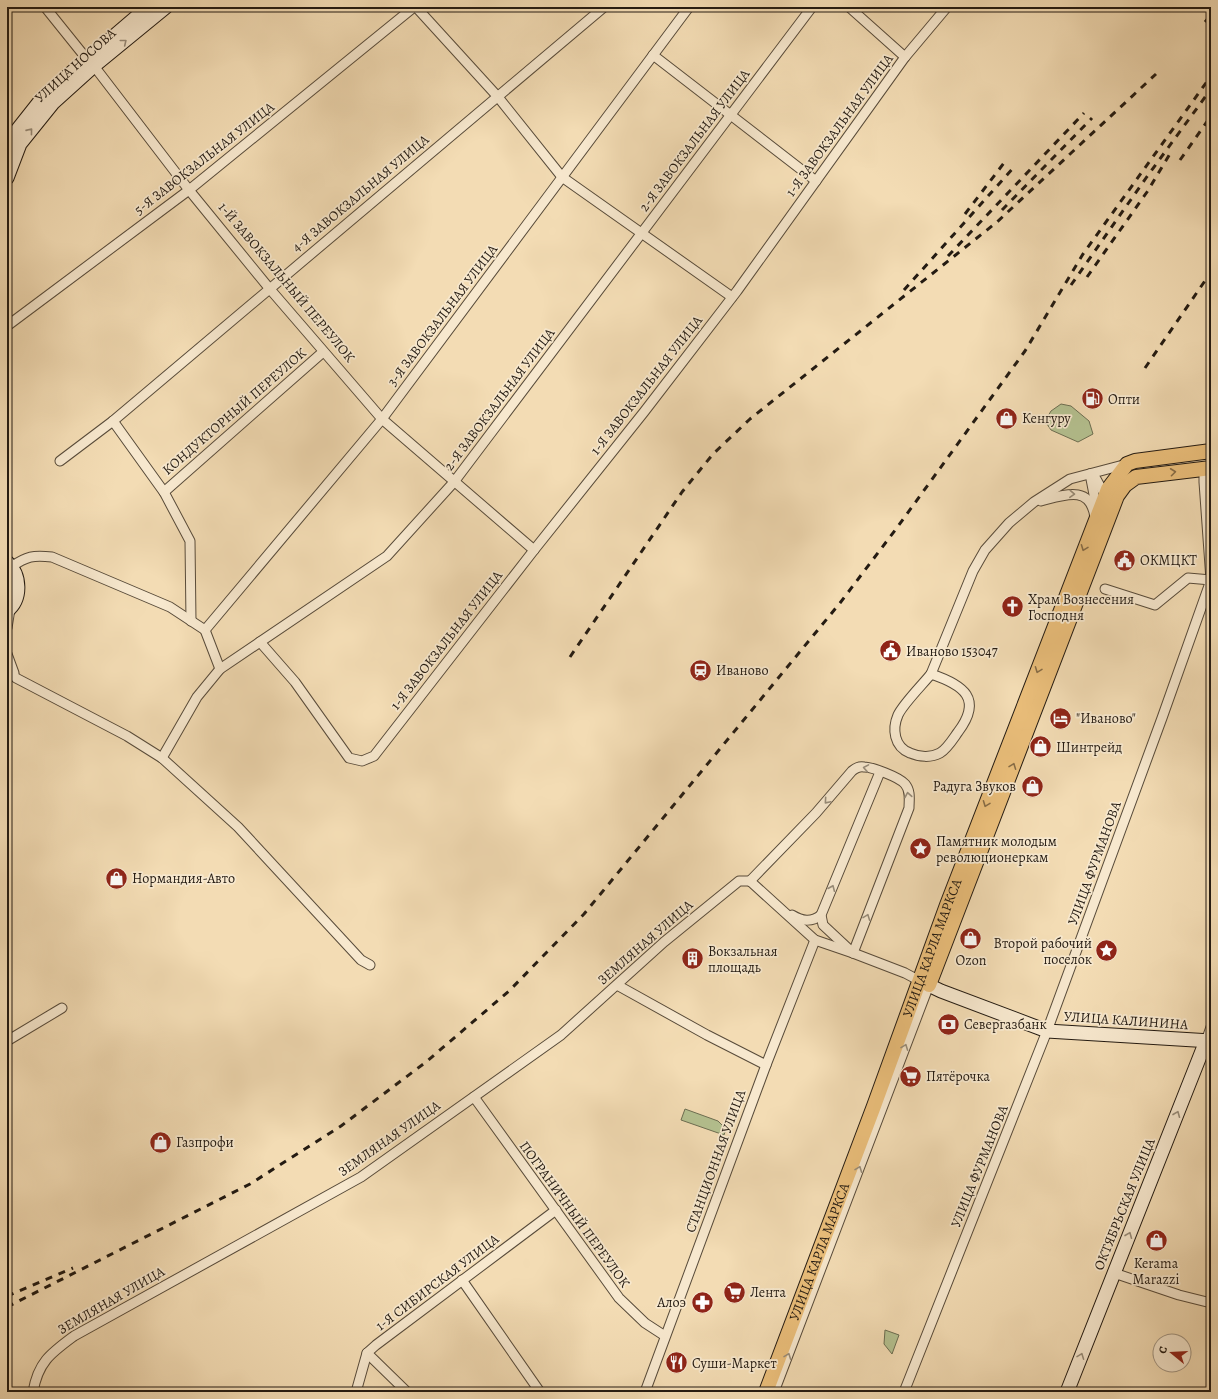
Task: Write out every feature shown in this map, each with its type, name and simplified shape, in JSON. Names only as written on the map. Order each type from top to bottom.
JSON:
[{"type":"main road","name":"УЛИЦА НОСОВА","points":[[7,178],[20,144],[53,103],[90,62],[148,7]]},
{"type":"main road","name":"УЛИЦА НОСОВА","points":[[7,146],[10,139],[44,96],[166,7]]},
{"type":"main road","points":[[1127,464],[1145,458],[1211,451]]},
{"type":"main road","name":"УЛИЦА КАРЛА МАРКСА","points":[[771,1391],[874,1106],[924,983],[1101,516],[1106,496],[1117,476],[1127,464]]},
{"type":"main road","points":[[1136,477],[1208,468]]},
{"type":"main road","name":"УЛИЦА КАРЛА МАРКСА","points":[[1101,516],[1125,485],[1136,477]]},
{"type":"main road","points":[[8,562],[18,581],[18,591],[15,601],[8,610]]},
{"type":"main road","name":"УЛИЦА КАЛИНИНА","points":[[924,983],[1047,1031],[1208,1041]]},
{"type":"main road","name":"ОКТЯБРЬСКАЯ УЛИЦА","points":[[1067,1392],[1208,1041]]},
{"type":"street","name":"1-Й ЗАВОКЗАЛЬНЫЙ ПЕРЕУЛОК","points":[[45,7],[90,62],[188,190],[323,352],[382,419],[534,550]]},
{"type":"street","points":[[415,7],[498,97],[562,177],[732,297]]},
{"type":"street","name":"5-Я ЗАВОКЗАЛЬНАЯ УЛИЦА","points":[[7,326],[188,190],[415,7]]},
{"type":"street","name":"4-Я ЗАВОКЗАЛЬНАЯ УЛИЦА","points":[[60,461],[113,420],[604,7]]},
{"type":"street","name":"3-Я ЗАВОКЗАЛЬНАЯ УЛИЦА","points":[[205,630],[382,419],[689,7]]},
{"type":"street","name":"2-Я ЗАВОКЗАЛЬНАЯ УЛИЦА","points":[[162,758],[197,697],[220,669],[387,556],[454,482],[812,7]]},
{"type":"street","points":[[849,7],[905,57]]},
{"type":"street","name":"1-Я ЗАВОКЗАЛЬНАЯ УЛИЦА","points":[[260,642],[295,682],[348,758],[362,761],[374,756],[534,550],[644,412],[732,297],[905,57],[947,7]]},
{"type":"street","points":[[653,56],[816,181]]},
{"type":"street","name":"КОНДУКТОРНЫЙ ПЕРЕУЛОК","points":[[164,492],[323,352]]},
{"type":"street","points":[[113,420],[164,492],[190,541],[192,621]]},
{"type":"street","points":[[931,674],[956,683],[966,693],[970,706],[967,719],[950,743],[940,753],[930,757],[917,756],[906,752],[896,739],[894,729],[898,714],[931,674],[964,589],[982,555],[1009,523],[1034,502],[1070,479],[1127,464]]},
{"type":"street","name":"УЛИЦА ФУРМАНОВА","points":[[904,1392],[1047,1031],[1165,711],[1211,580],[1208,468]]},
{"type":"street","points":[[1090,474],[1136,477]]},
{"type":"street","points":[[1090,474],[1096,479],[1106,496]]},
{"type":"street","points":[[1090,474],[1101,516]]},
{"type":"street","points":[[1034,502],[1067,493],[1077,494],[1086,499],[1101,516]]},
{"type":"street","points":[[8,562],[36,556],[52,557],[170,607],[205,630],[220,669]]},
{"type":"street","points":[[1106,590],[1155,605],[1188,578],[1211,580]]},
{"type":"street","points":[[7,628],[8,610]]},
{"type":"street","points":[[7,654],[16,678]]},
{"type":"street","points":[[7,667],[16,678],[127,736],[162,758],[238,827],[361,960],[370,965]]},
{"type":"street","points":[[853,953],[909,808],[910,793],[904,783],[894,777],[865,766],[858,767],[852,771],[829,800],[750,881],[776,907],[815,940],[904,973],[924,983]]},
{"type":"street","points":[[776,907],[799,920],[815,920],[821,915],[880,772]]},
{"type":"street","name":"ЗЕМЛЯНАЯ УЛИЦА","points":[[33,1392],[37,1373],[43,1362],[74,1336],[361,1177],[561,1035],[664,942],[739,881],[750,881]]},
{"type":"street","points":[[821,915],[823,925],[853,953]]},
{"type":"street","name":"СТАНЦИОННАЯ УЛИЦА","points":[[645,1392],[766,1065],[815,940]]},
{"type":"street","points":[[617,985],[707,1035],[766,1065]]},
{"type":"street","points":[[7,1041],[62,1008]]},
{"type":"street","name":"ОКТЯБРЬСКАЯ УЛИЦА","points":[[1208,1041],[1211,1027]]},
{"type":"street","name":"ПОГРАНИЧНЫЙ ПЕРЕУЛОК","points":[[474,1097],[618,1298],[645,1324],[665,1336]]},
{"type":"street","name":"1-Я СИБИРСКАЯ УЛИЦА","points":[[368,1353],[556,1210]]},
{"type":"street","points":[[1114,1273],[1179,1295],[1211,1302]]},
{"type":"street","points":[[462,1280],[540,1392]]},
{"type":"street","points":[[356,1392],[368,1353],[407,1392]]},
{"type":"green space","points":[[1061,404],[1071,406],[1089,421],[1093,434],[1078,442],[1051,430],[1045,421],[1051,411]]},
{"type":"green space","points":[[685,1109],[718,1121],[726,1129],[724,1135],[681,1120]]},
{"type":"green space","points":[[885,1330],[899,1335],[892,1354],[884,1344]]},
{"type":"railway","points":[[1205,22],[1211,15]]},
{"type":"railway","points":[[570,657],[682,492],[713,454],[750,419],[997,222],[1156,74]]},
{"type":"railway","points":[[7,1307],[250,1184],[341,1126],[426,1062],[509,991],[584,914],[840,603],[896,529],[1025,351],[1083,254],[1211,76]]},
{"type":"railway","points":[[1071,285],[1211,89]]},
{"type":"railway","points":[[948,256],[1084,113]]},
{"type":"railway","points":[[1180,160],[1211,116]]},
{"type":"railway","points":[[1002,210],[1092,118]]},
{"type":"railway","points":[[1087,277],[1147,192],[1171,152]]},
{"type":"railway","points":[[965,214],[1007,159]]},
{"type":"railway","points":[[904,290],[1015,166]]},
{"type":"railway","points":[[1145,368],[1211,272]]},
{"type":"railway","points":[[7,1296],[73,1268]]},
{"type":"place","name":"Опти","points":[[1092,399]]},
{"type":"place","name":"Кенгуру","points":[[1006,418]]},
{"type":"place","name":"ОКМЦКТ","points":[[1125,560]]},
{"type":"place","name":"Храм Вознесения Господня","points":[[1013,607]]},
{"type":"place","name":"Иваново 153047","points":[[890,651]]},
{"type":"place","name":"Иваново","points":[[701,670]]},
{"type":"place","name":"\"Иваново\"","points":[[1061,718]]},
{"type":"place","name":"Шинтрейд","points":[[1041,747]]},
{"type":"place","name":"Радуга Звуков","points":[[1032,786]]},
{"type":"place","name":"Памятник молодым революционеркам","points":[[921,849]]},
{"type":"place","name":"Нормандия-Авто","points":[[117,878]]},
{"type":"place","name":"Ozon","points":[[971,938]]},
{"type":"place","name":"Второй рабочий поселок","points":[[1107,951]]},
{"type":"place","name":"Вокзальная площадь","points":[[693,959]]},
{"type":"place","name":"Севергазбанк","points":[[948,1024]]},
{"type":"place","name":"Пятёрочка","points":[[911,1076]]},
{"type":"place","name":"Газпрофи","points":[[160,1142]]},
{"type":"place","name":"Kerama Marazzi","points":[[1156,1241]]},
{"type":"place","name":"Лента","points":[[735,1292]]},
{"type":"place","name":"Алоэ","points":[[702,1302]]},
{"type":"place","name":"Суши-Маркет","points":[[676,1363]]}]
